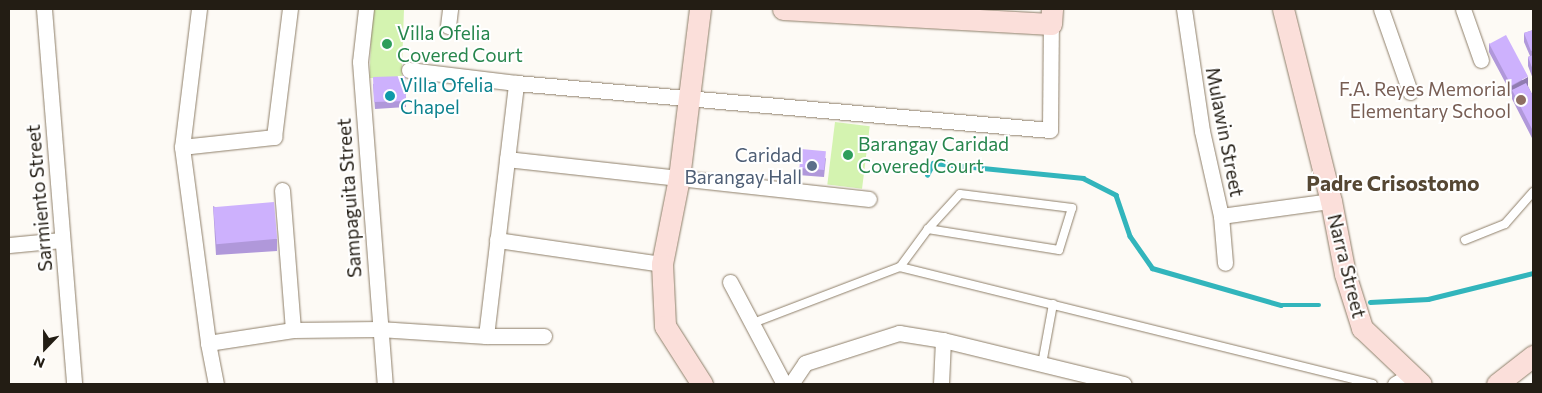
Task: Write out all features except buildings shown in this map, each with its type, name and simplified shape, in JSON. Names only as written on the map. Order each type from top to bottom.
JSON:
[{"type":"street","name":"Sarmiento Street","points":[[44,9],[74,384]]},
{"type":"street","points":[[199,9],[182,147],[208,343],[216,384]]},
{"type":"street","points":[[182,147],[274,137],[290,9]]},
{"type":"street","name":"Sampaguita Street","points":[[366,9],[360,62],[379,329],[385,384]]},
{"type":"street","points":[[448,26],[450,9]]},
{"type":"street","points":[[700,9],[687,98],[679,178],[662,264],[665,326],[702,384]]},
{"type":"street","points":[[409,70],[516,83],[1050,130],[1051,16],[783,9]]},
{"type":"street","name":"Mulawin Street","points":[[1184,9],[1202,131],[1221,216],[1225,263]]},
{"type":"street","name":"Narra Street","points":[[1283,9],[1331,201],[1345,274],[1362,328],[1408,381]]},
{"type":"street","points":[[1381,9],[1410,92]]},
{"type":"street","points":[[1463,9],[1481,60]]},
{"type":"street","points":[[486,336],[516,83]]},
{"type":"street","points":[[507,159],[869,199]]},
{"type":"street","points":[[282,190],[293,330]]},
{"type":"street","points":[[1221,216],[1331,201]]},
{"type":"street","points":[[9,245],[62,240]]},
{"type":"street","points":[[497,240],[662,264]]},
{"type":"street","points":[[730,282],[753,322],[784,384]]},
{"type":"street","points":[[208,343],[293,330],[379,329],[486,336],[544,336]]},
{"type":"street","points":[[791,384],[805,363],[899,333],[942,340],[1124,384]]},
{"type":"street","points":[[941,384],[942,340]]},
{"type":"street","points":[[1497,384],[1533,356]]},
{"type":"lane","points":[[1465,240],[1505,224],[1533,192]]},
{"type":"lane","points":[[753,322],[900,267],[928,229],[960,194],[1072,208],[1059,250],[928,229]]},
{"type":"lane","points":[[900,267],[1374,384]]},
{"type":"lane","points":[[1042,364],[1053,304]]},
{"type":"green space","name":"Villa Ofelia Covered Court","points":[[372,9],[404,10],[402,79],[370,78]]},
{"type":"green space","name":"Barangay Caridad Covered Court","points":[[835,122],[870,126],[862,189],[827,185]]},
{"type":"waterway","points":[[927,175],[933,163],[1083,178],[1116,195],[1130,236],[1152,268],[1281,305],[1319,305]]},
{"type":"waterway","points":[[1370,302],[1428,299],[1533,273]]},
{"type":"place","name":"Villa Ofelia Covered Court","points":[[387,44]]},
{"type":"place","name":"Villa Ofelia Chapel","points":[[390,96]]},
{"type":"place","name":"F.A. Reyes Memorial Elementary School","points":[[1521,100]]},
{"type":"place","name":"Barangay Caridad Covered Court","points":[[848,155]]},
{"type":"place","name":"Caridad Barangay Hall","points":[[812,166]]},
{"type":"district","name":"Padre Crisostomo","points":[[1393,183]]}]
